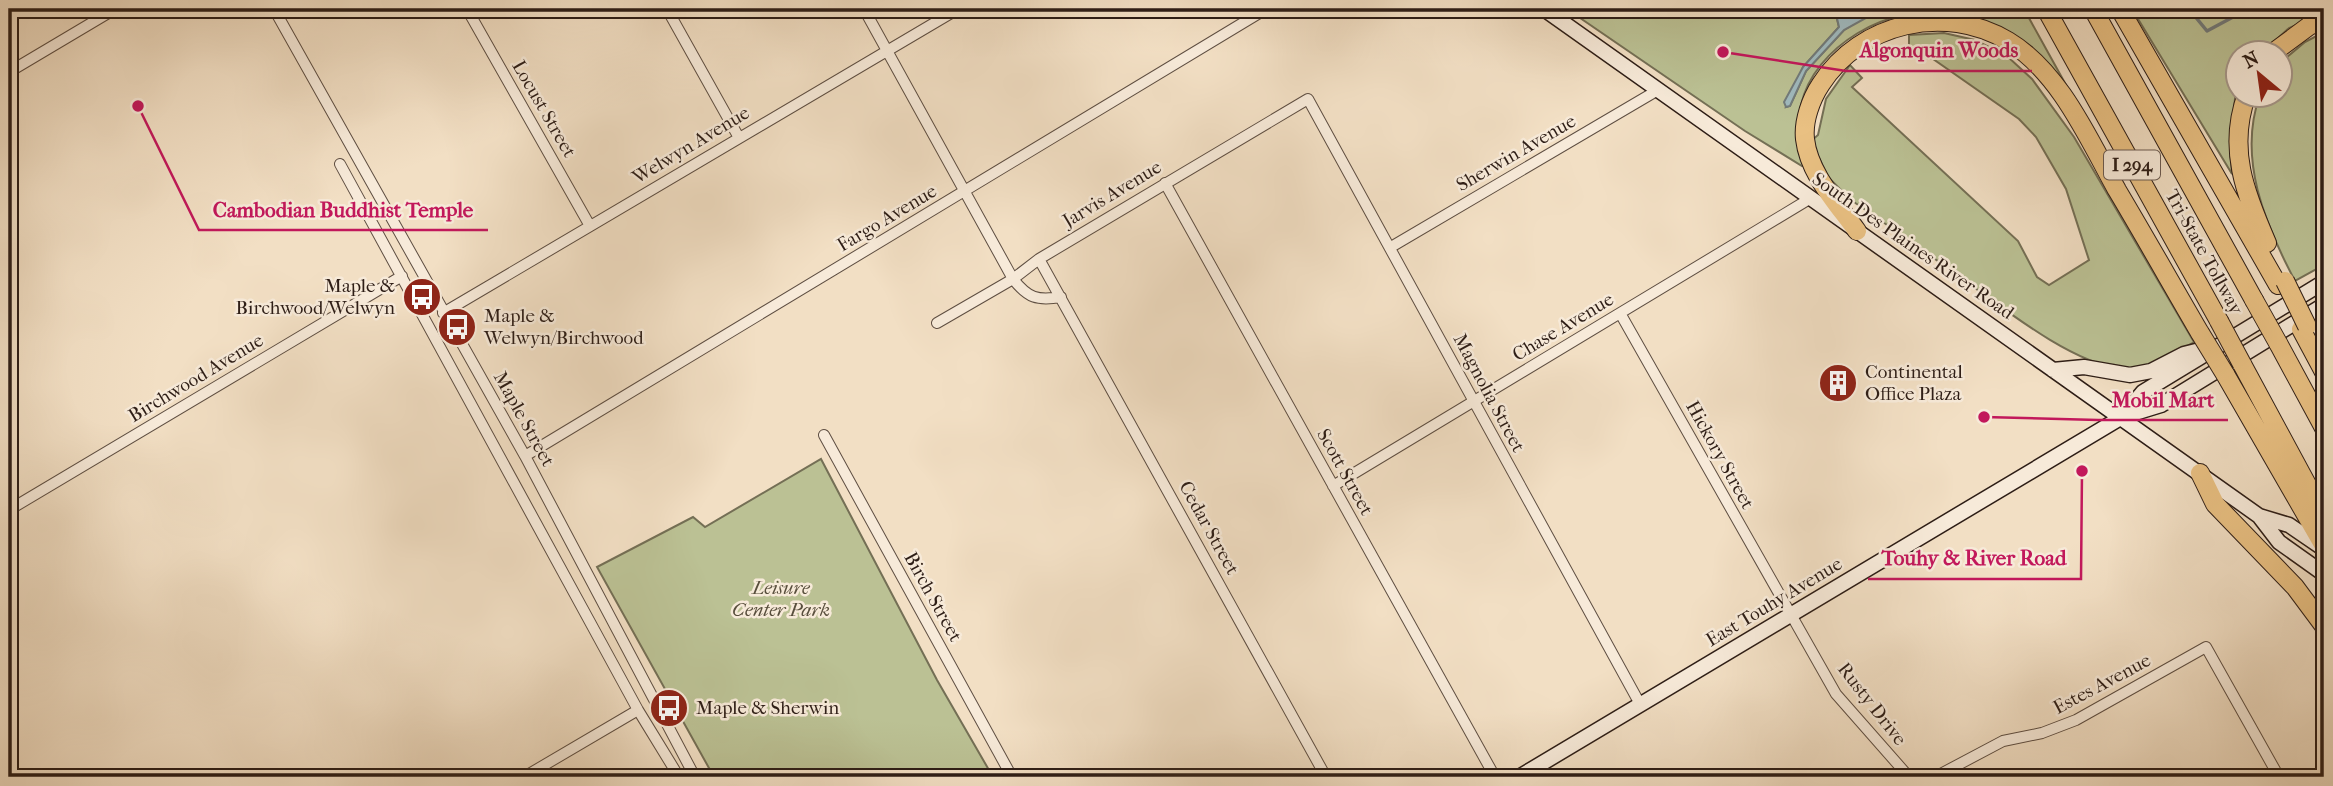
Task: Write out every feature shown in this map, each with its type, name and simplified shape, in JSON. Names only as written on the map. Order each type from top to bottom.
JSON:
[{"type":"highway","name":"Tri-State Tollway","points":[[2046,9],[2324,516]]},
{"type":"highway","name":"Tri-State Tollway","points":[[2093,9],[2324,428]]},
{"type":"highway","points":[[2120,9],[2281,283],[2324,372]]},
{"type":"highway","points":[[2293,38],[2309,26],[2324,20]]},
{"type":"highway","points":[[1857,231],[1819,177],[1809,155],[1805,124],[1816,90],[1844,55],[1865,39],[1888,29],[1931,22],[1974,27],[2010,42],[2025,54],[2072,111],[2324,548]]},
{"type":"highway","points":[[2242,108],[2239,116],[2239,166],[2281,283]]},
{"type":"highway","points":[[2304,327],[2324,357]]},
{"type":"highway","points":[[2200,473],[2215,504],[2295,587],[2324,626]]},
{"type":"main road","name":"South Des Plaines River Road","points":[[1545,9],[2200,473],[2259,516],[2279,542],[2324,574]]},
{"type":"main road","name":"East Touhy Avenue","points":[[2122,417],[2143,393],[2324,282]]},
{"type":"main road","name":"East Touhy Avenue","points":[[1518,777],[2122,417],[2161,405],[2324,305]]},
{"type":"main road","points":[[2053,370],[2084,367],[2130,376],[2151,371],[2184,354],[2223,344]]},
{"type":"main road","name":"South Des Plaines River Road","points":[[2259,516],[2289,525],[2324,548]]},
{"type":"street","points":[[9,72],[115,9]]},
{"type":"street","name":"Maple Street","points":[[274,9],[525,456],[695,777]]},
{"type":"street","name":"Locust Street","points":[[467,9],[590,226]]},
{"type":"street","points":[[667,9],[738,136]]},
{"type":"street","points":[[864,9],[1013,279],[1027,296],[1041,300],[1061,297]]},
{"type":"street","name":"Welwyn Avenue","points":[[443,313],[738,136],[958,9]]},
{"type":"street","name":"Fargo Avenue","points":[[525,456],[1266,9]]},
{"type":"street","name":"Sherwin Avenue","points":[[1391,247],[1658,90]]},
{"type":"street","name":"Magnolia Street","points":[[1308,99],[1640,704]]},
{"type":"street","name":"Jarvis Avenue","points":[[937,323],[1308,99]]},
{"type":"street","name":"Maple Street","points":[[341,164],[638,709],[679,777]]},
{"type":"street","name":"Scott Street","points":[[1165,183],[1495,777]]},
{"type":"street","name":"Chase Avenue","points":[[1333,486],[1811,198]]},
{"type":"street","name":"Cedar Street","points":[[1039,259],[1326,777]]},
{"type":"street","name":"Birchwood Avenue","points":[[9,510],[402,276]]},
{"type":"street","name":"Hickory Street","points":[[1620,313],[1790,614]]},
{"type":"street","name":"Birch Street","points":[[824,435],[1012,777]]},
{"type":"street","name":"Rusty Drive","points":[[1790,614],[1836,694],[1909,777]]},
{"type":"street","name":"Estes Avenue","points":[[1935,777],[2003,741],[2042,733],[2076,720],[2206,647],[2279,777]]},
{"type":"street","points":[[524,777],[638,709]]},
{"type":"green space","points":[[1567,9],[1842,9],[1836,15],[1839,27],[1803,67],[1786,107],[1790,106],[1806,71],[1844,30],[1876,10],[2024,9],[2066,85],[1951,15],[1925,12],[1879,22],[1838,47],[1821,64],[1809,84],[1800,112],[1806,163],[1802,166],[1745,131]]},
{"type":"green space","points":[[2132,9],[2324,9],[2324,13],[2289,28],[2278,38],[2224,38],[2224,108],[2234,108],[2232,174]]},
{"type":"green space","points":[[2324,32],[2324,265],[2295,281],[2265,214],[2253,167],[2252,143],[2257,108],[2294,108],[2294,51]]},
{"type":"green space","points":[[1944,33],[1975,40],[2007,56],[2032,79],[2074,137],[2194,342],[2159,361],[2140,367],[2120,368],[2081,356],[2018,319],[1851,200],[1828,177],[1811,141],[1818,135],[1826,99],[1850,65],[1862,78],[1852,87],[2018,241],[2037,277],[2049,285],[2089,260],[2066,189],[2036,137],[2019,119],[1933,59],[1909,56],[1909,35]]},
{"type":"green space","name":"Leisure Center Park","points":[[821,459],[937,680],[993,777],[714,777],[597,567],[693,517],[705,527]]},
{"type":"water","points":[[1842,9],[1882,9],[1844,30],[1806,71],[1790,106],[1786,107],[1784,102],[1803,67],[1839,27],[1836,14]]},
{"type":"waterway","points":[[2189,9],[2207,31],[2248,9]]},
{"type":"place","name":"Algonquin Woods","points":[[1723,52]]},
{"type":"place","name":"Cambodian Buddhist Temple","points":[[138,106]]},
{"type":"place","name":"Maple & Birchwood/Welwyn","points":[[422,297]]},
{"type":"place","name":"Maple & Welwyn/Birchwood","points":[[457,327]]},
{"type":"place","name":"Continental Office Plaza","points":[[1838,383]]},
{"type":"place","name":"Mobil Mart","points":[[1984,417]]},
{"type":"place","name":"Touhy & River Road","points":[[2082,471]]},
{"type":"place","name":"Maple & Sherwin","points":[[669,708]]}]
